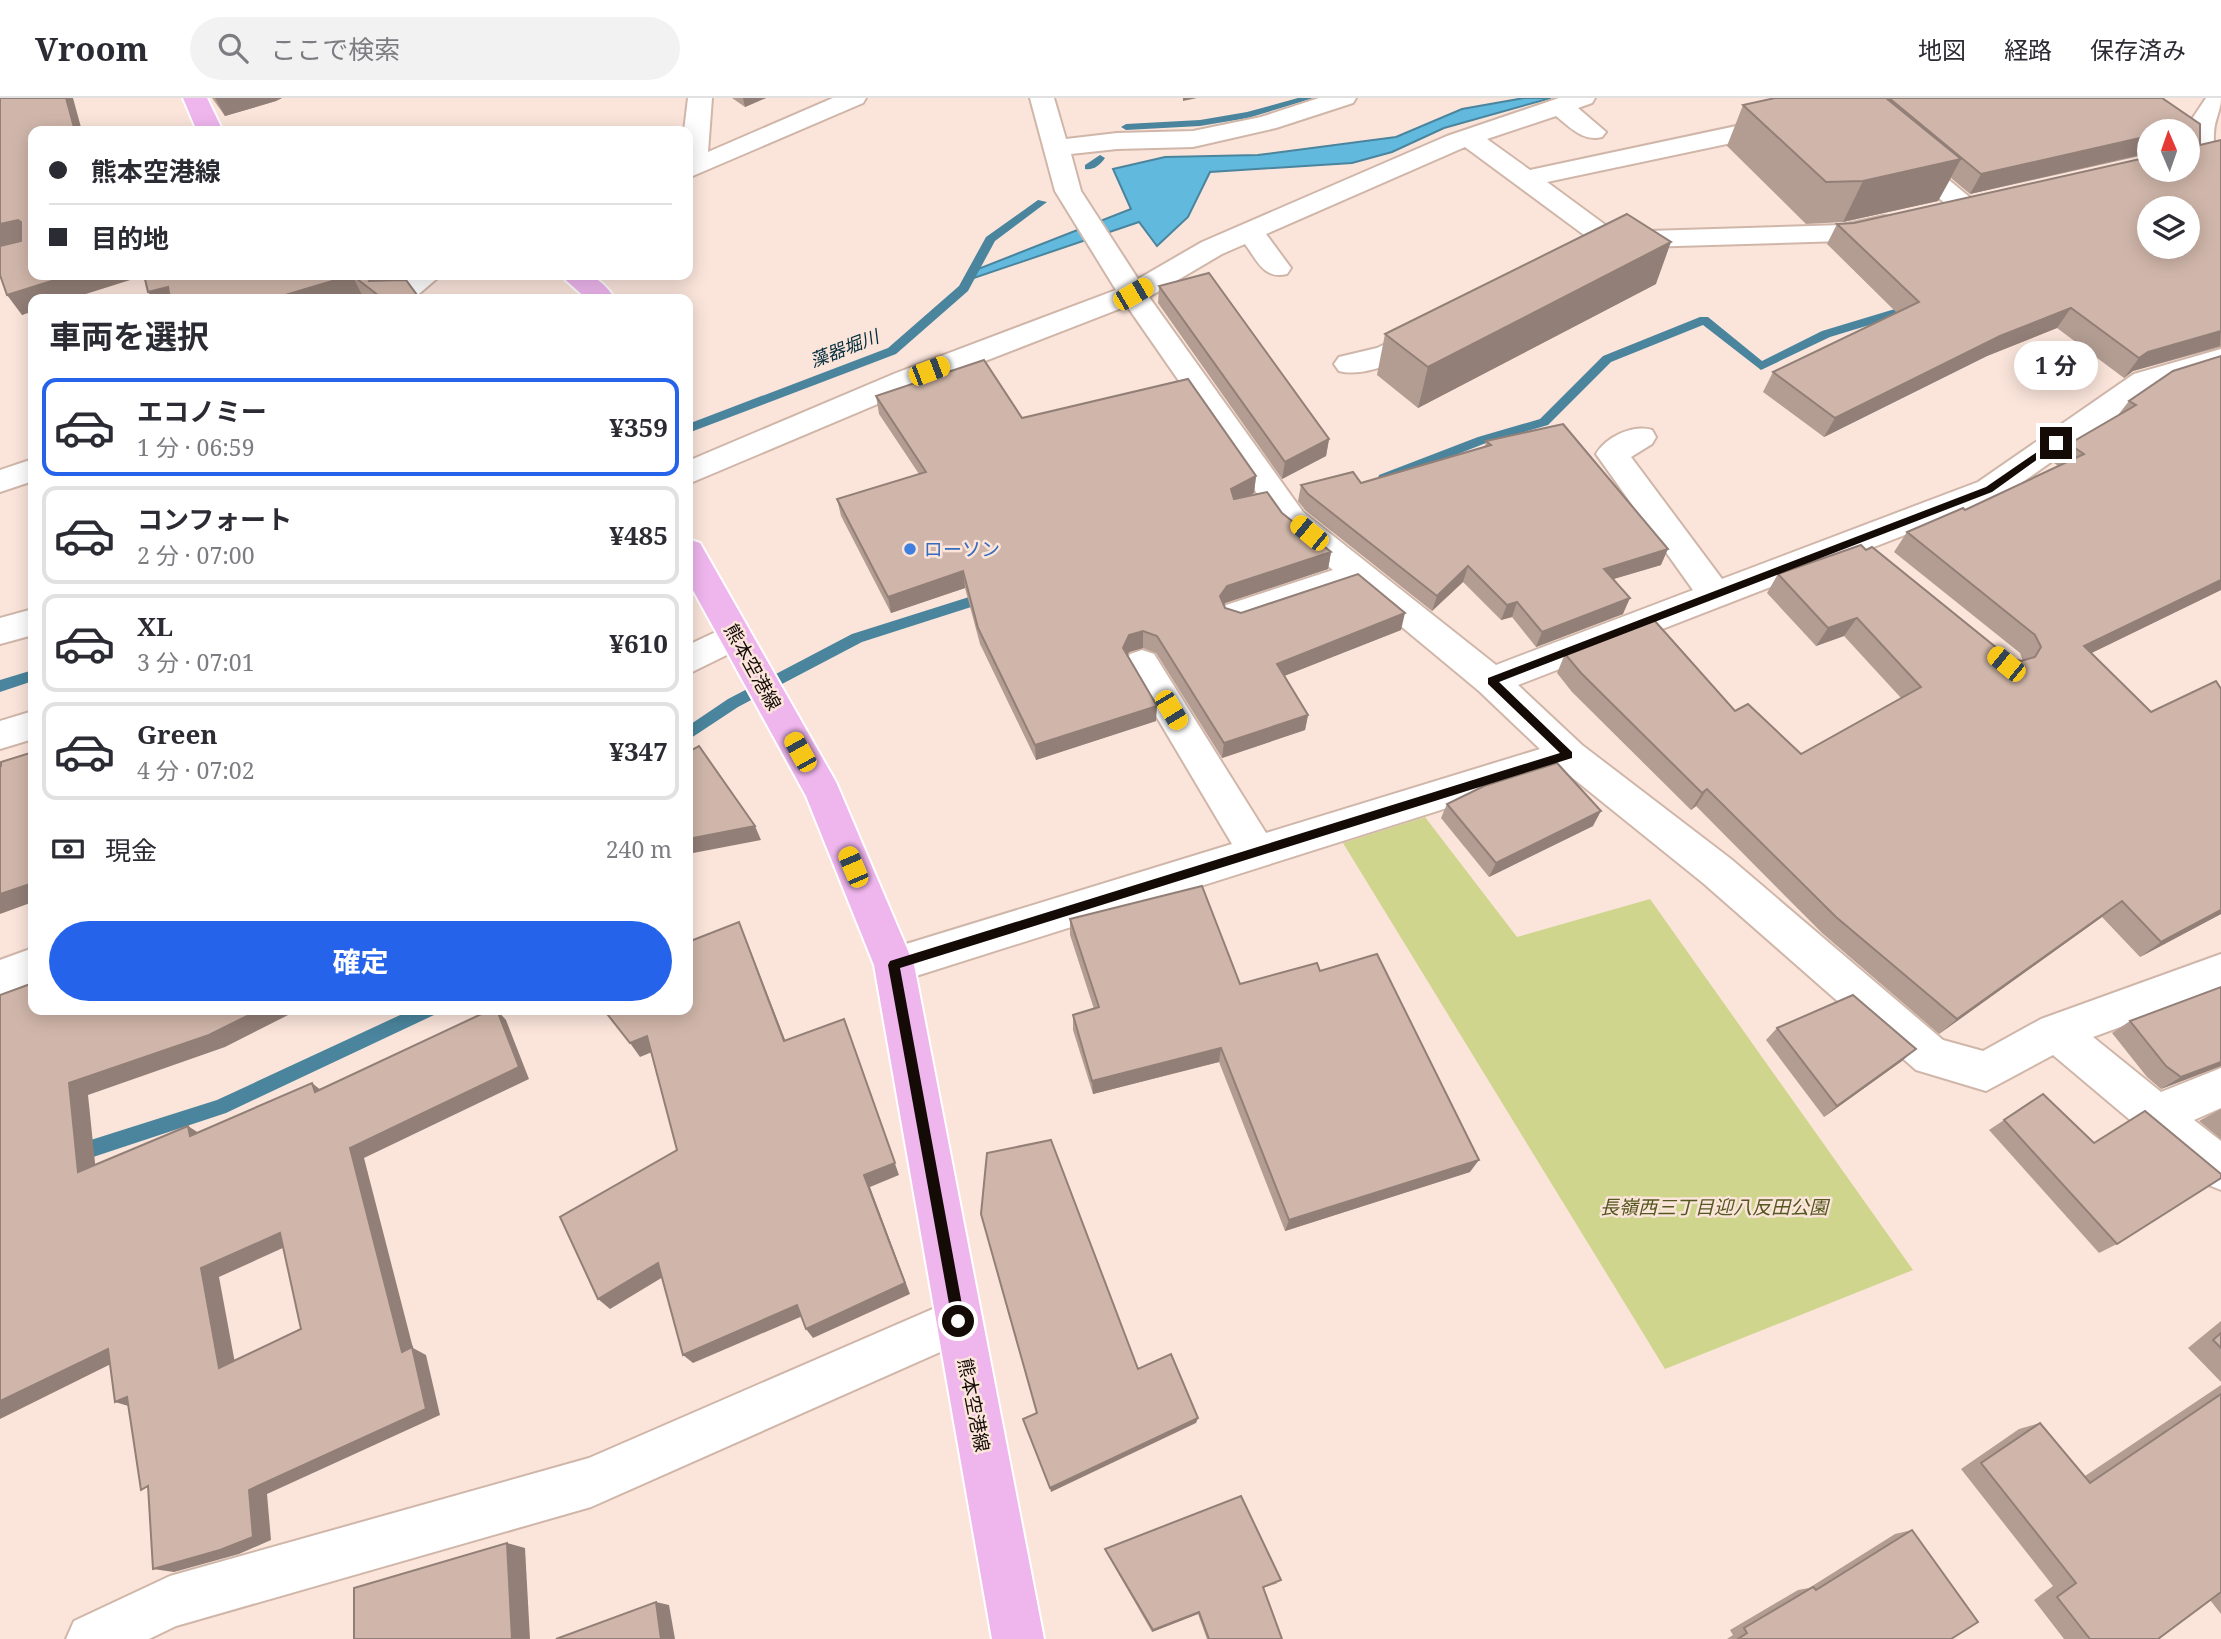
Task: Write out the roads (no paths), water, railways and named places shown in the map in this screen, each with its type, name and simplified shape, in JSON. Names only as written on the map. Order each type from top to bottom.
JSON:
[{"type":"main road","points":[[195,98],[208,126]]},
{"type":"main road","points":[[581,280],[597,294]]},
{"type":"main road","name":"熊本空港線","points":[[693,560],[823,793],[894,965],[1018,1639]]},
{"type":"street","points":[[693,152],[700,98]]},
{"type":"street","points":[[693,167],[854,98]]},
{"type":"street","points":[[1042,98],[1068,191],[1133,294],[1292,520],[1491,681],[1569,755],[1717,871],[1931,1056],[1986,1072],[2056,1032],[2221,972]]},
{"type":"street","points":[[1055,148],[1117,141],[1193,139],[1267,123],[1345,98]]},
{"type":"street","points":[[2200,152],[2200,127],[2211,105],[2221,99]]},
{"type":"street","points":[[693,471],[906,380],[1133,294],[1212,248],[1468,137],[1571,102],[1594,132]]},
{"type":"street","points":[[1525,179],[1810,118]]},
{"type":"street","points":[[1468,137],[1609,240]]},
{"type":"street","points":[[1892,144],[1977,203],[1937,212]]},
{"type":"street","points":[[1584,253],[1609,240],[1843,233],[1910,218]]},
{"type":"street","points":[[1250,232],[1277,268]]},
{"type":"street","points":[[402,294],[420,280]]},
{"type":"street","points":[[1349,363],[1386,355],[1448,323]]},
{"type":"street","points":[[1491,681],[1989,489],[2145,381],[2221,359]]},
{"type":"street","points":[[1641,437],[1612,454],[1715,595]]},
{"type":"street","points":[[0,481],[28,472]]},
{"type":"street","points":[[1854,541],[1887,567]]},
{"type":"street","points":[[1238,614],[1360,573]]},
{"type":"street","points":[[0,631],[28,623]]},
{"type":"street","points":[[693,660],[743,650]]},
{"type":"street","points":[[1142,663],[1257,852]]},
{"type":"street","points":[[0,735],[28,727]]},
{"type":"street","points":[[894,965],[1569,755]]},
{"type":"street","points":[[0,978],[28,967]]},
{"type":"street","points":[[2056,1032],[2221,1169]]},
{"type":"street","points":[[2156,1115],[2221,1088]]},
{"type":"street","points":[[92,1639],[170,1602],[591,1482],[958,1321]]},
{"type":"water","points":[[1524,98],[1551,98],[1444,128],[1392,152],[1352,163],[1210,172],[1188,217],[1157,246],[1139,222],[968,280],[973,271],[1131,209],[1113,169],[1165,157],[1258,155],[1396,137],[1462,109]]},
{"type":"waterway","name":"藻器堀川","points":[[1126,127],[1200,123],[1248,115],[1309,98]]},
{"type":"waterway","name":"藻器堀川","points":[[1089,167],[1100,158]]},
{"type":"waterway","name":"藻器堀川","points":[[693,427],[892,351],[964,288],[990,239],[1042,202]]},
{"type":"waterway","points":[[1384,478],[1482,440],[1544,422],[1607,359],[1704,320],[1761,366],[1826,334],[1918,306]]},
{"type":"waterway","points":[[693,731],[733,703],[857,638],[988,596]]},
{"type":"waterway","name":"藻器堀川","points":[[0,686],[28,678]]},
{"type":"waterway","points":[[75,1154],[220,1107],[417,1015]]},
{"type":"place","name":"ローソン","points":[[910,549]]},
{"type":"park label","name":"長嶺西三丁目迎八反田公園","points":[[1714,1207]]}]
